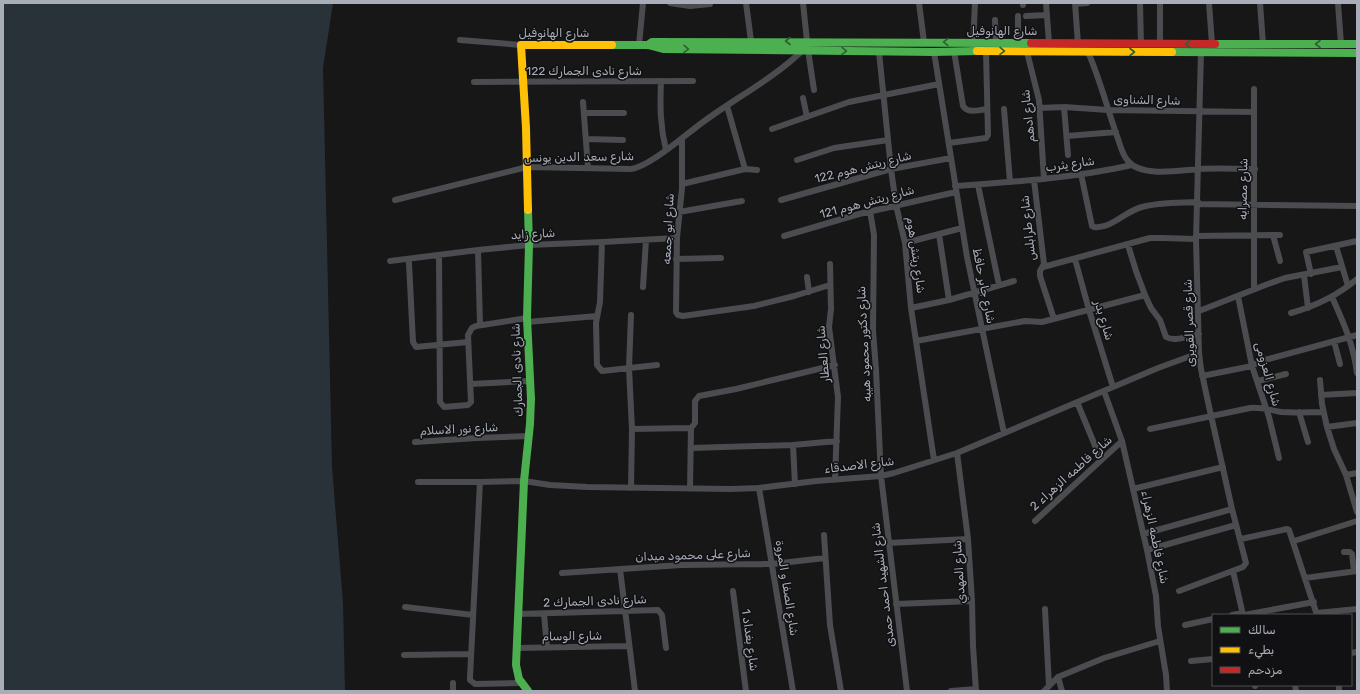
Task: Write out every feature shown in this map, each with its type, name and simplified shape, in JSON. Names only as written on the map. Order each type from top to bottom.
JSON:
[{"type":"street","points":[[643,3],[644,45]]},
{"type":"street","points":[[670,3],[690,6],[710,4]]},
{"type":"street","points":[[746,3],[751,41]]},
{"type":"street","points":[[803,3],[807,41]]},
{"type":"street","points":[[919,3],[924,42]]},
{"type":"street","points":[[973,47],[975,3]]},
{"type":"street","points":[[1046,3],[1049,43]]},
{"type":"street","points":[[1078,44],[1075,3],[1087,3]]},
{"type":"street","points":[[1140,3],[1141,44]]},
{"type":"street","points":[[1160,3],[1160,44]]},
{"type":"street","points":[[1209,3],[1212,44]]},
{"type":"street","points":[[1260,3],[1263,44]]},
{"type":"street","points":[[1338,3],[1341,44]]},
{"type":"street","points":[[1026,16],[1047,15]]},
{"type":"street","points":[[1018,16],[1018,43]]},
{"type":"street","points":[[995,20],[996,43]]},
{"type":"street","name":"شارع الهانوفيل","points":[[460,40],[521,45],[644,45],[663,49],[879,52],[954,51],[996,43],[1357,44]]},
{"type":"street","name":"شارع الهانوفيل","points":[[644,45],[652,42],[924,42],[973,47],[986,50],[1027,52],[1357,53]]},
{"type":"street","name":"شارع نادى الجمارك","points":[[521,45],[527,167],[529,245],[527,320],[531,399],[524,481],[516,648],[517,674],[521,684]]},
{"type":"street","points":[[805,50],[814,90]]},
{"type":"street","name":"شارع سعد الدين يونس","points":[[395,200],[527,167],[636,168],[682,139],[699,125],[779,71],[805,50]]},
{"type":"street","points":[[949,143],[987,137],[988,135],[986,50]]},
{"type":"street","points":[[954,51],[962,106],[965,110],[969,111],[987,110]]},
{"type":"street","name":"شارع ريتش هوم","points":[[879,52],[891,169],[896,205],[905,243],[911,308],[934,460]]},
{"type":"street","name":"شارع جابر حافظ","points":[[934,52],[962,228],[974,293],[1004,433]]},
{"type":"street","name":"شارع ادهم","points":[[1027,52],[1036,84],[1044,179]]},
{"type":"street","points":[[1088,52],[1098,75],[1108,110],[1124,155],[1132,165],[1150,171],[1160,172],[1199,169],[1255,169]]},
{"type":"street","name":"شارع قصر القويرى","points":[[1179,591],[1243,567],[1246,563],[1222,467],[1202,376],[1199,353],[1196,238],[1201,111],[1201,52]]},
{"type":"street","points":[[661,81],[661,129],[666,150]]},
{"type":"street","name":"شارع نادى الجمارك 122","points":[[474,82],[693,81]]},
{"type":"street","points":[[772,129],[849,102],[938,84]]},
{"type":"street","name":"شارع مصرايه","points":[[1254,89],[1254,289]]},
{"type":"street","points":[[803,98],[807,117]]},
{"type":"street","points":[[583,102],[588,168]]},
{"type":"street","points":[[727,106],[745,169]]},
{"type":"street","points":[[1064,107],[1068,155]]},
{"type":"street","name":"شارع الشناوى","points":[[1039,108],[1064,107],[1108,110],[1254,112]]},
{"type":"street","points":[[1004,110],[1010,182]]},
{"type":"street","points":[[584,113],[624,113]]},
{"type":"street","points":[[1067,136],[1116,132]]},
{"type":"street","points":[[586,139],[622,140]]},
{"type":"street","name":"شارع ابو جمعه","points":[[682,139],[682,184],[676,259],[676,312],[678,315],[683,316],[754,306],[809,292]]},
{"type":"street","points":[[797,160],[834,148],[888,140]]},
{"type":"street","name":"شارع ريتش هوم 122","points":[[781,200],[891,169],[951,158]]},
{"type":"street","name":"شارع يثرب","points":[[956,189],[978,185],[1081,174],[1132,165]]},
{"type":"street","points":[[682,184],[745,169],[757,170]]},
{"type":"street","points":[[1081,174],[1088,210],[1092,226],[1094,227],[1109,224],[1131,211],[1153,205],[1198,203],[1357,206]]},
{"type":"street","name":"شارع طرابلس","points":[[1034,180],[1043,267],[1040,271],[1040,276],[1054,319]]},
{"type":"street","points":[[978,185],[999,285]]},
{"type":"street","name":"شارع ريتش هوم 121","points":[[784,236],[956,189]]},
{"type":"street","points":[[679,212],[742,202]]},
{"type":"street","name":"شارع دكتور محمود هيبه","points":[[870,212],[874,235],[872,331],[876,370],[882,476]]},
{"type":"street","points":[[905,243],[962,228]]},
{"type":"street","points":[[939,234],[949,300]]},
{"type":"street","points":[[1043,267],[1156,238],[1196,238],[1253,235],[1276,235],[1280,261]]},
{"type":"street","name":"شارع زايد","points":[[390,261],[529,245],[677,238]]},
{"type":"street","points":[[643,287],[646,240]]},
{"type":"street","points":[[1311,274],[1306,252],[1357,241]]},
{"type":"street","points":[[602,242],[600,302],[596,330],[598,368],[602,371],[657,365]]},
{"type":"street","points":[[1128,245],[1145,295],[1160,320],[1165,334],[1169,338],[1175,339],[1199,334]]},
{"type":"street","points":[[1336,246],[1348,286]]},
{"type":"street","points":[[478,250],[480,325]]},
{"type":"street","points":[[439,255],[441,405],[444,407],[470,404],[471,384],[468,335],[472,328],[480,325],[527,320],[597,316]]},
{"type":"street","points":[[676,259],[721,258]]},
{"type":"street","name":"شارع بدر","points":[[1075,259],[1113,388]]},
{"type":"street","points":[[409,263],[414,344],[416,347],[468,342]]},
{"type":"street","name":"شارع العطار","points":[[830,264],[831,309],[829,327],[838,397],[835,480]]},
{"type":"street","points":[[1199,311],[1285,278],[1342,267]]},
{"type":"street","points":[[1304,275],[1308,308]]},
{"type":"street","points":[[807,277],[809,292],[830,285]]},
{"type":"street","points":[[1291,313],[1308,308],[1332,297],[1357,279]]},
{"type":"street","points":[[911,308],[949,300],[1014,281]]},
{"type":"street","points":[[916,341],[1025,321],[1042,322],[1145,295]]},
{"type":"street","name":"شارع العزومى","points":[[1238,296],[1252,366],[1269,417],[1279,458]]},
{"type":"street","points":[[1332,297],[1350,337],[1357,373]]},
{"type":"street","points":[[631,316],[629,368],[632,429],[631,488]]},
{"type":"street","points":[[1202,376],[1252,366],[1261,361],[1357,335]]},
{"type":"street","points":[[1334,341],[1340,364]]},
{"type":"street","name":"شارع الاصدقاء","points":[[418,482],[524,481],[550,485],[690,489],[759,488],[882,476],[957,453],[1158,368],[1199,353]]},
{"type":"street","points":[[690,489],[691,428],[695,424],[695,401],[698,396],[736,389],[835,365]]},
{"type":"street","points":[[1258,381],[1286,374]]},
{"type":"street","points":[[1320,380],[1326,427],[1346,475],[1357,512]]},
{"type":"street","points":[[471,384],[529,381]]},
{"type":"street","name":"شارع فاطمه الزهراء","points":[[1104,391],[1122,441],[1147,550],[1156,596],[1160,642],[1166,674],[1167,691]]},
{"type":"street","points":[[1321,394],[1357,393]]},
{"type":"street","points":[[1077,402],[1101,460]]},
{"type":"street","points":[[1150,430],[1250,408],[1265,408],[1280,412],[1323,412]]},
{"type":"street","points":[[1299,412],[1308,442]]},
{"type":"street","points":[[1326,427],[1357,423]]},
{"type":"street","points":[[632,429],[691,428]]},
{"type":"street","name":"شارع نور الاسلام","points":[[414,442],[529,436]]},
{"type":"street","points":[[691,448],[793,445],[837,441]]},
{"type":"street","name":"شارع فاطمه الزهراء 2","points":[[1035,521],[1122,441]]},
{"type":"street","points":[[793,445],[795,484]]},
{"type":"street","name":"شارع المهدي","points":[[957,453],[968,540],[976,690]]},
{"type":"street","points":[[1133,489],[1222,467]]},
{"type":"street","points":[[1346,475],[1357,473]]},
{"type":"street","name":"شارع الشهيد احمد حمدى","points":[[882,476],[888,542],[907,691]]},
{"type":"street","points":[[480,482],[470,680],[482,688],[521,684],[528,691]]},
{"type":"street","name":"شارع الصفا و المروة","points":[[759,488],[793,691]]},
{"type":"street","points":[[1143,534],[1232,509]]},
{"type":"street","points":[[1294,541],[1357,521]]},
{"type":"street","points":[[1147,550],[1236,525]]},
{"type":"street","points":[[1241,539],[1287,529],[1291,533],[1294,541],[1317,614],[1357,609]]},
{"type":"street","points":[[824,535],[830,625],[841,691]]},
{"type":"street","points":[[888,542],[968,540]]},
{"type":"street","points":[[1305,578],[1356,571],[1352,554],[1350,552],[1344,552]]},
{"type":"street","name":"شارع على محمود ميدان","points":[[562,573],[681,565],[772,564],[825,558]]},
{"type":"street","points":[[620,569],[624,612],[635,691]]},
{"type":"street","points":[[1233,571],[1243,614],[1314,602]]},
{"type":"street","name":"شارع بغداد 1","points":[[732,591],[746,691]]},
{"type":"street","points":[[896,604],[972,601]]},
{"type":"street","points":[[405,607],[473,614]]},
{"type":"street","points":[[1045,609],[1049,686]]},
{"type":"street","name":"شارع نادى الجمارك 2","points":[[518,614],[655,610],[661,612],[666,648]]},
{"type":"street","points":[[544,614],[547,648]]},
{"type":"street","points":[[1185,625],[1212,619]]},
{"type":"street","points":[[1044,691],[1058,677],[1098,660],[1160,642]]},
{"type":"street","name":"شارع الوسام","points":[[516,648],[629,646]]},
{"type":"street","points":[[404,655],[471,654]]},
{"type":"street","points":[[1191,661],[1212,659]]},
{"type":"street","points":[[1058,677],[1062,691]]},
{"type":"street","points":[[452,683],[453,691]]},
{"type":"street","points":[[951,691],[976,690]]},
{"type":"shaded area","points":[[3,3],[333,3],[323,68],[332,467],[343,603],[345,691],[3,691]]},
{"type":"traffic: fast","points":[[648,45],[652,42],[1031,43]]},
{"type":"traffic: fast","points":[[1215,44],[1357,44]]},
{"type":"traffic: fast","points":[[612,45],[648,45],[663,49],[934,52],[977,51]]},
{"type":"traffic: fast","points":[[1172,52],[1357,53]]},
{"type":"traffic: fast","points":[[528,210],[529,245],[527,318],[531,399],[524,481],[516,665],[519,679],[528,691]]},
{"type":"traffic: slow","points":[[528,210],[526,128],[521,45],[612,45]]},
{"type":"traffic: slow","points":[[977,51],[1172,52]]},
{"type":"traffic: jam","points":[[1031,43],[1215,44]]}]
